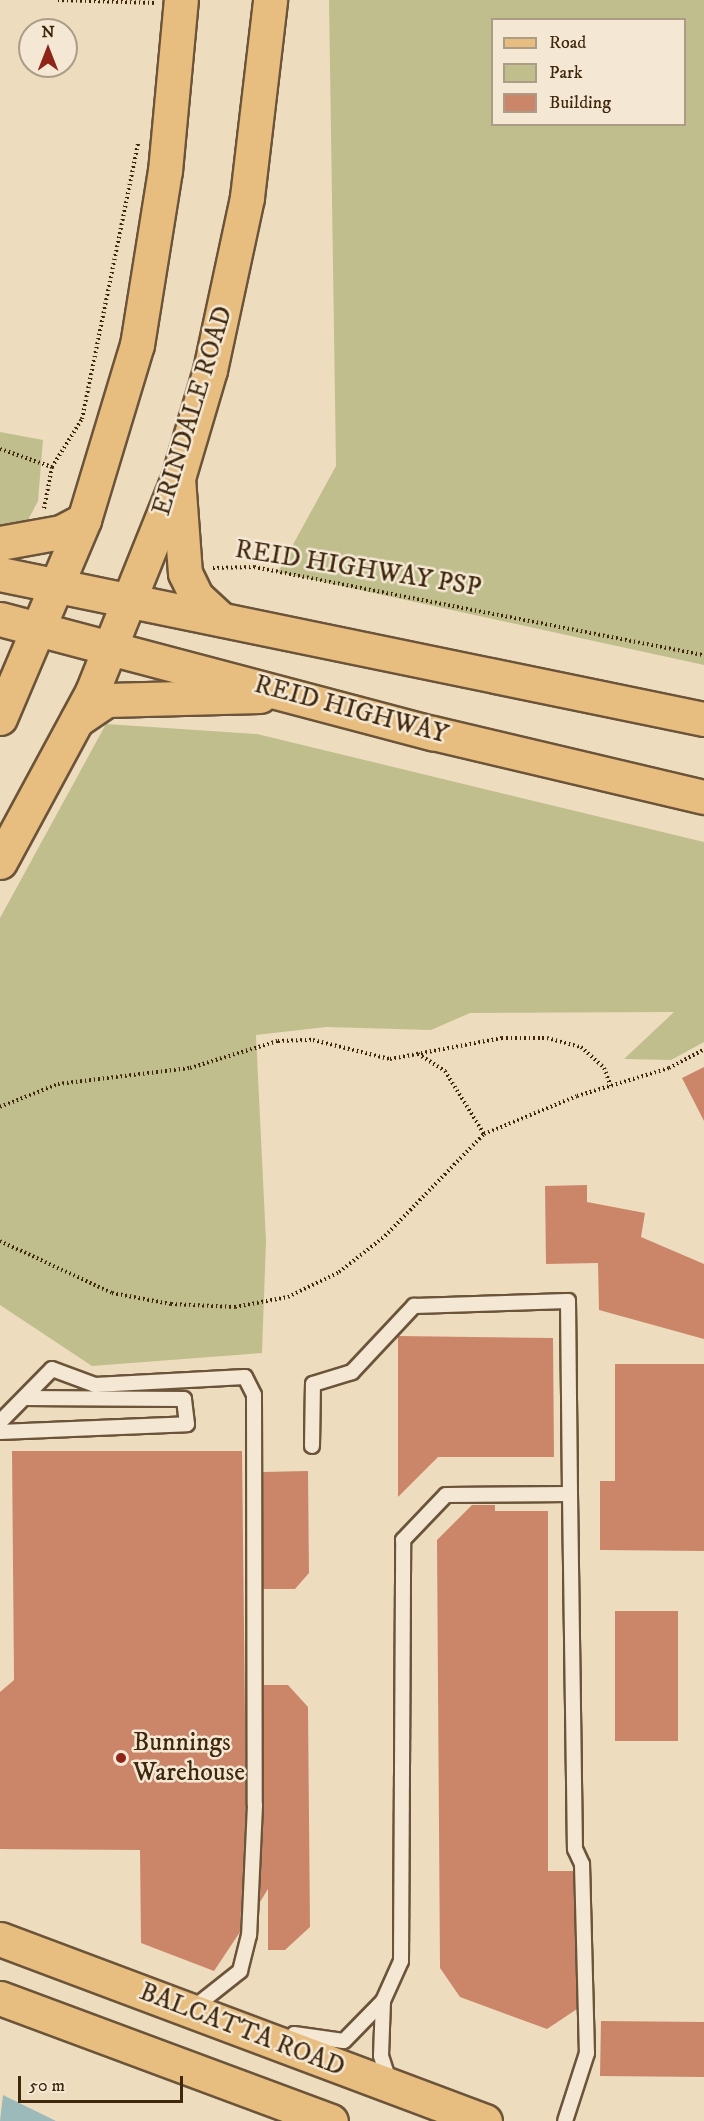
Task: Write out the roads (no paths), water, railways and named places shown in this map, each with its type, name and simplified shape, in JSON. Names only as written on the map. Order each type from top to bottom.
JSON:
[{"type":"main road","name":"ERINDALE ROAD","points":[[0,862],[77,720],[111,645],[178,478],[210,369],[248,197],[270,0]]},
{"type":"main road","points":[[0,718],[41,628],[84,520],[137,345],[151,273],[169,6]]},
{"type":"main road","points":[[178,478],[185,573],[196,596],[221,619]]},
{"type":"main road","points":[[0,543],[45,536],[84,520]]},
{"type":"main road","points":[[0,574],[704,719]]},
{"type":"main road","name":"REID HIGHWAY","points":[[0,618],[303,695],[566,766],[704,796]]},
{"type":"main road","points":[[77,720],[90,707],[129,698],[303,695]]},
{"type":"main road","name":"BALCATTA ROAD","points":[[0,1939],[484,2121]]},
{"type":"main road","name":"BALCATTA ROAD","points":[[0,1998],[330,2121]]},
{"type":"lane","points":[[312,1446],[313,1384],[352,1372],[414,1306],[568,1301],[575,1849],[582,1864],[587,2053],[565,2121]]},
{"type":"lane","points":[[0,1422],[51,1369],[95,1385],[245,1377],[254,1395],[255,1805],[249,1935],[240,1971],[190,2010]]},
{"type":"lane","points":[[0,1432],[187,1425],[184,1399],[24,1398]]},
{"type":"lane","points":[[190,2010],[331,2043],[344,2041],[383,2001],[401,1961],[403,1540],[446,1495],[570,1494]]},
{"type":"lane","points":[[383,2001],[381,2056],[393,2087]]},
{"type":"water","points":[[3,2095],[56,2121],[0,2121]]},
{"type":"place","name":"Bunnings Warehouse","points":[[121,1758]]}]
